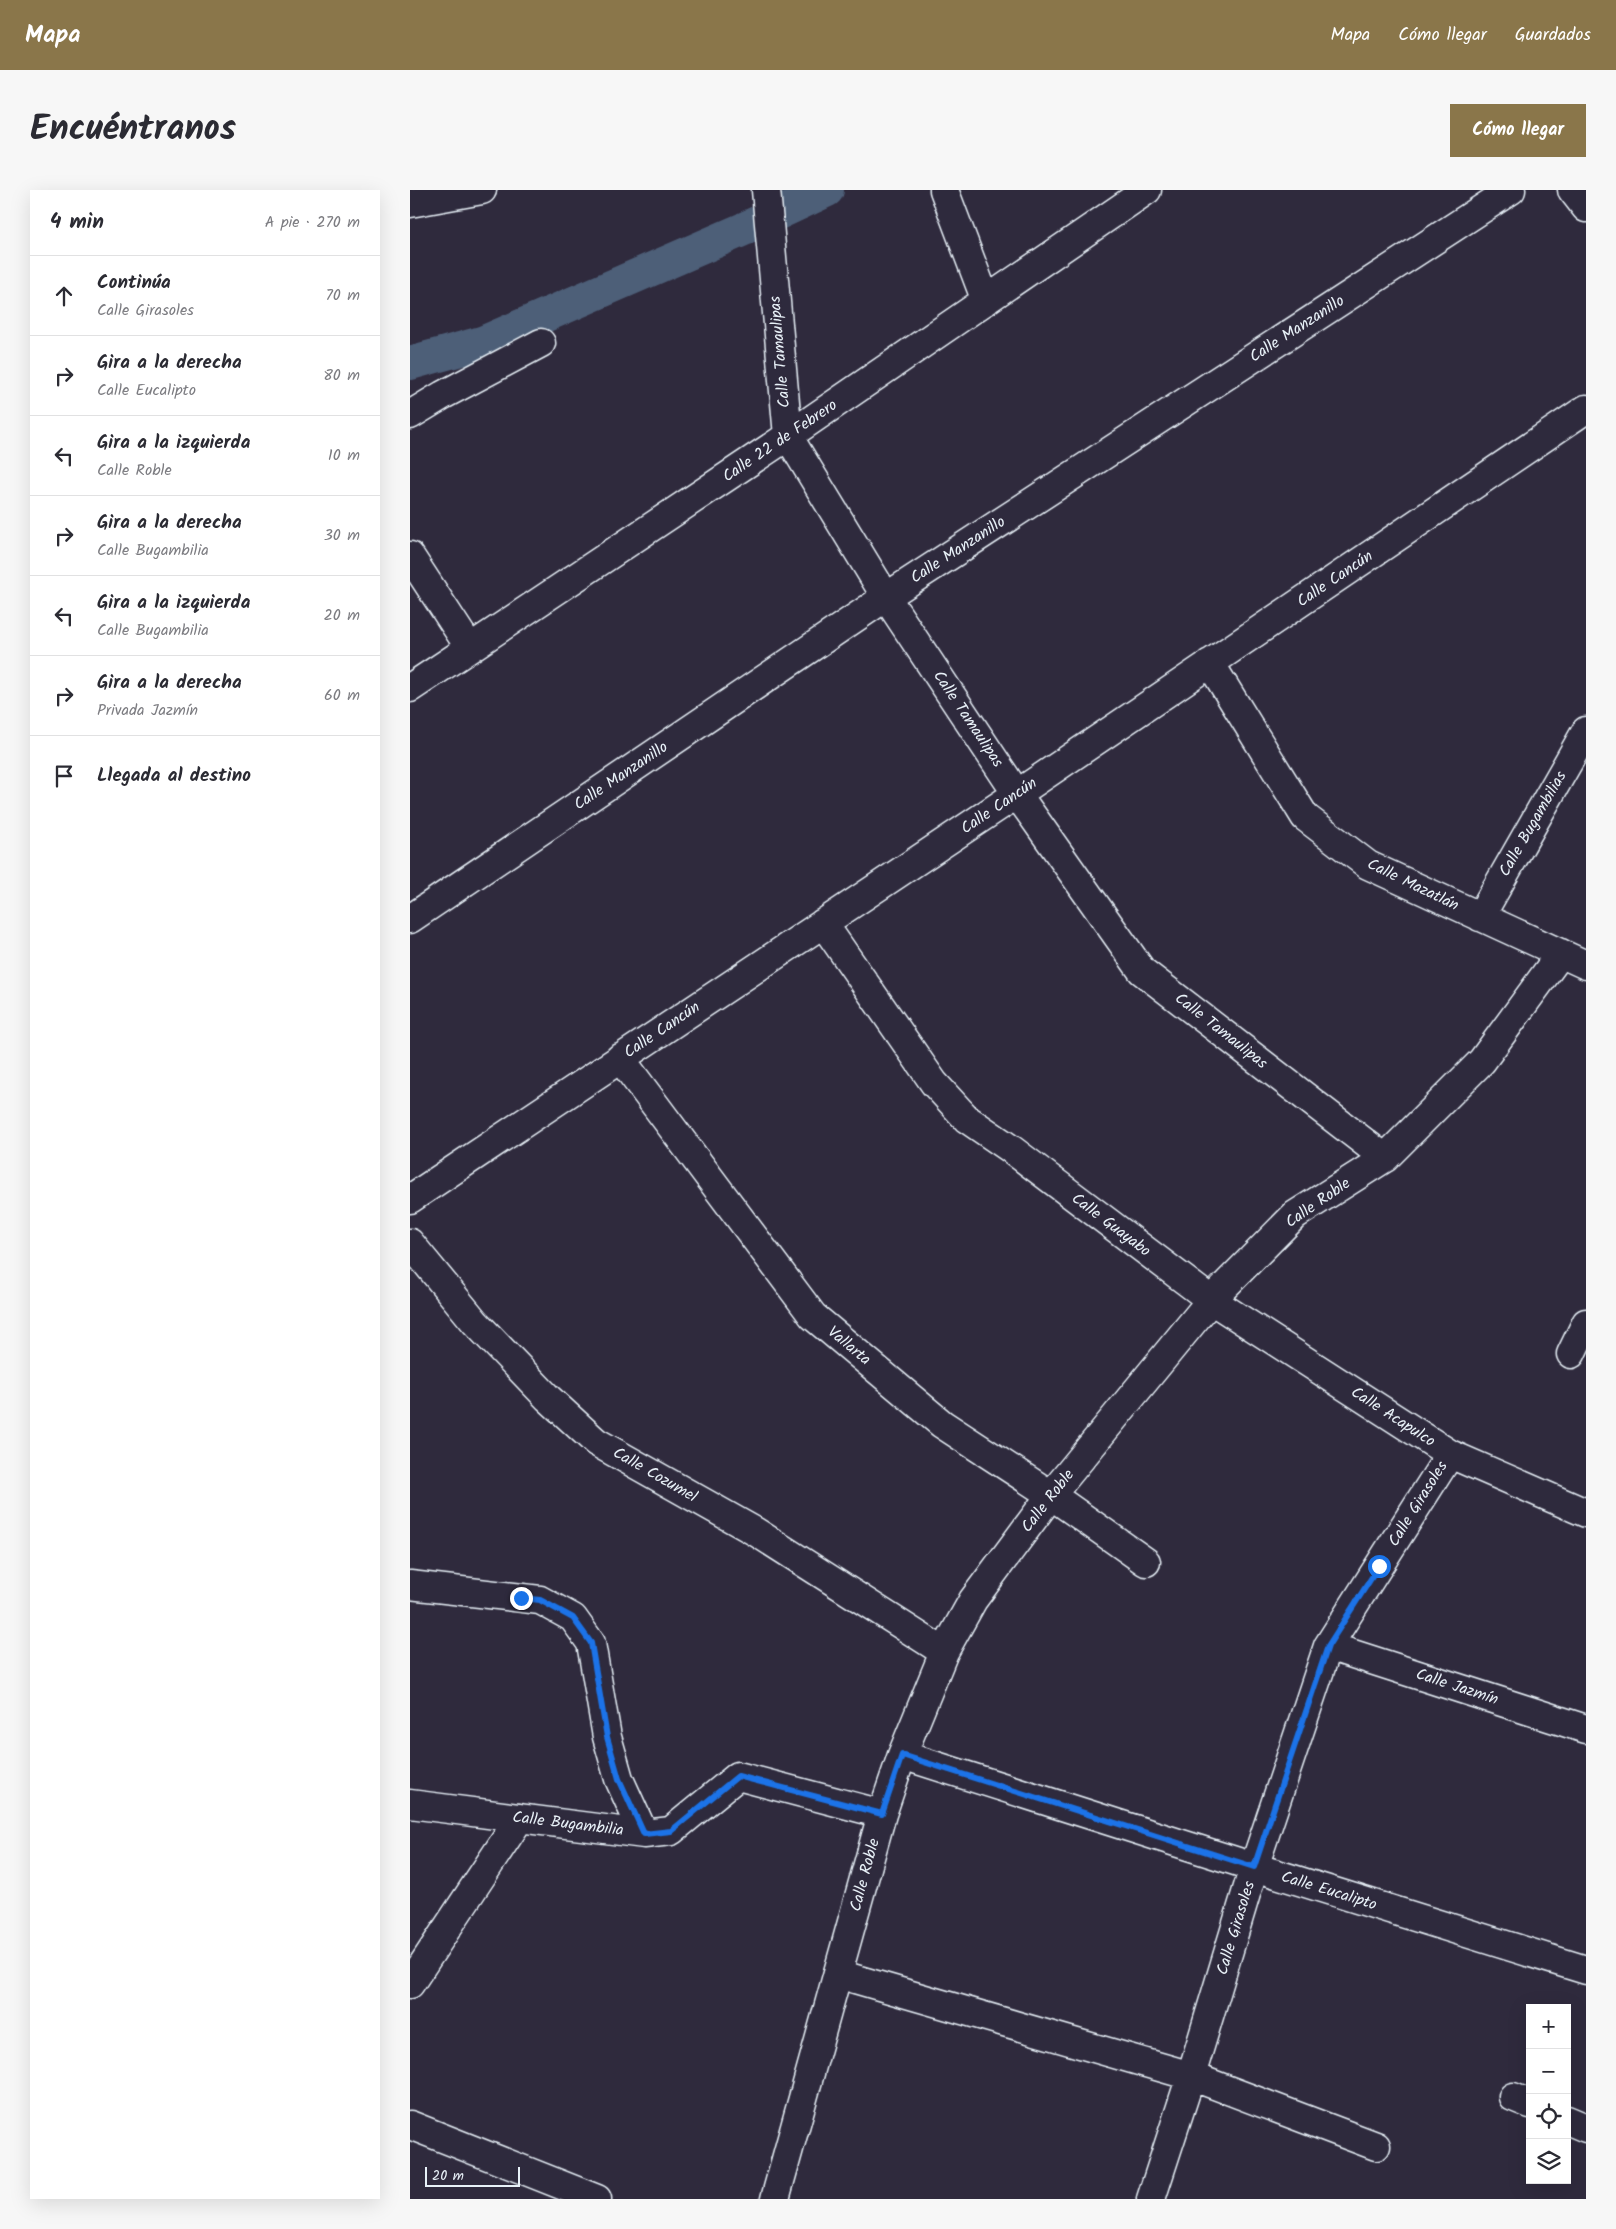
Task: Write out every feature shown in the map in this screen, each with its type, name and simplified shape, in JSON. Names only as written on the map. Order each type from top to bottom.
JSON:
[{"type":"street","points":[[410,203],[482,190]]},
{"type":"street","points":[[944,190],[986,302]]},
{"type":"street","name":"Calle 22 de Febrero","points":[[410,688],[788,436],[1147,190]]},
{"type":"street","name":"Calle Manzanillo","points":[[410,919],[886,596],[1511,190]]},
{"type":"street","points":[[1572,190],[1586,208]]},
{"type":"street","name":"Calle Tamaulipas","points":[[767,198],[788,436],[886,596],[1017,794],[1142,970],[1385,1158]]},
{"type":"street","points":[[410,415],[443,395],[541,343]]},
{"type":"street","name":"Calle Cancún","points":[[410,1199],[1017,794],[1586,409]]},
{"type":"street","points":[[410,556],[470,648]]},
{"type":"street","name":"Calle Mazatlán","points":[[1210,663],[1305,817],[1368,865],[1586,965]]},
{"type":"street","name":"Calle Bugambilias","points":[[1480,917],[1586,731]]},
{"type":"street","name":"Calle Guayabo","points":[[824,923],[934,1083],[967,1119],[1211,1300]]},
{"type":"street","name":"Calle Roble","points":[[775,2199],[882,1814],[902,1755],[944,1652],[974,1600],[1051,1495],[1211,1300],[1295,1215],[1385,1158],[1482,1062],[1561,953]]},
{"type":"street","name":"Vallarta","points":[[620,1058],[813,1316],[942,1424],[1051,1495],[1146,1562]]},
{"type":"street","name":"Calle Cozumel","points":[[410,1243],[475,1322],[548,1398],[596,1442],[756,1532],[944,1652]]},
{"type":"street","name":"Calle Acapulco","points":[[1211,1300],[1450,1454],[1586,1513]]},
{"type":"street","points":[[1571,1354],[1586,1324]]},
{"type":"street","name":"Calle Girasoles","points":[[1151,2199],[1192,2076],[1254,1867],[1328,1646],[1450,1454]]},
{"type":"street","points":[[410,1585],[540,1600],[573,1618],[591,1643],[607,1737],[619,1779],[644,1834]]},
{"type":"street","name":"Calle Jazmín","points":[[1328,1646],[1586,1729]]},
{"type":"street","name":"Calle Eucalipto","points":[[902,1755],[1586,1970]]},
{"type":"street","name":"Calle Bugambilia","points":[[410,1804],[644,1834],[671,1831],[738,1776],[882,1814]]},
{"type":"street","points":[[410,1984],[520,1818]]},
{"type":"street","points":[[838,1974],[1192,2076],[1376,2146]]},
{"type":"street","points":[[1571,2122],[1586,2128]]},
{"type":"street","points":[[410,2125],[597,2199]]},
{"type":"waterway","points":[[410,363],[482,343],[744,229],[827,190]]},
{"type":"route","points":[[521,1598],[540,1600],[573,1618],[591,1643],[607,1737],[619,1779],[644,1834],[671,1831],[738,1776],[882,1814],[902,1755],[1254,1867],[1328,1646],[1379,1566]]}]
